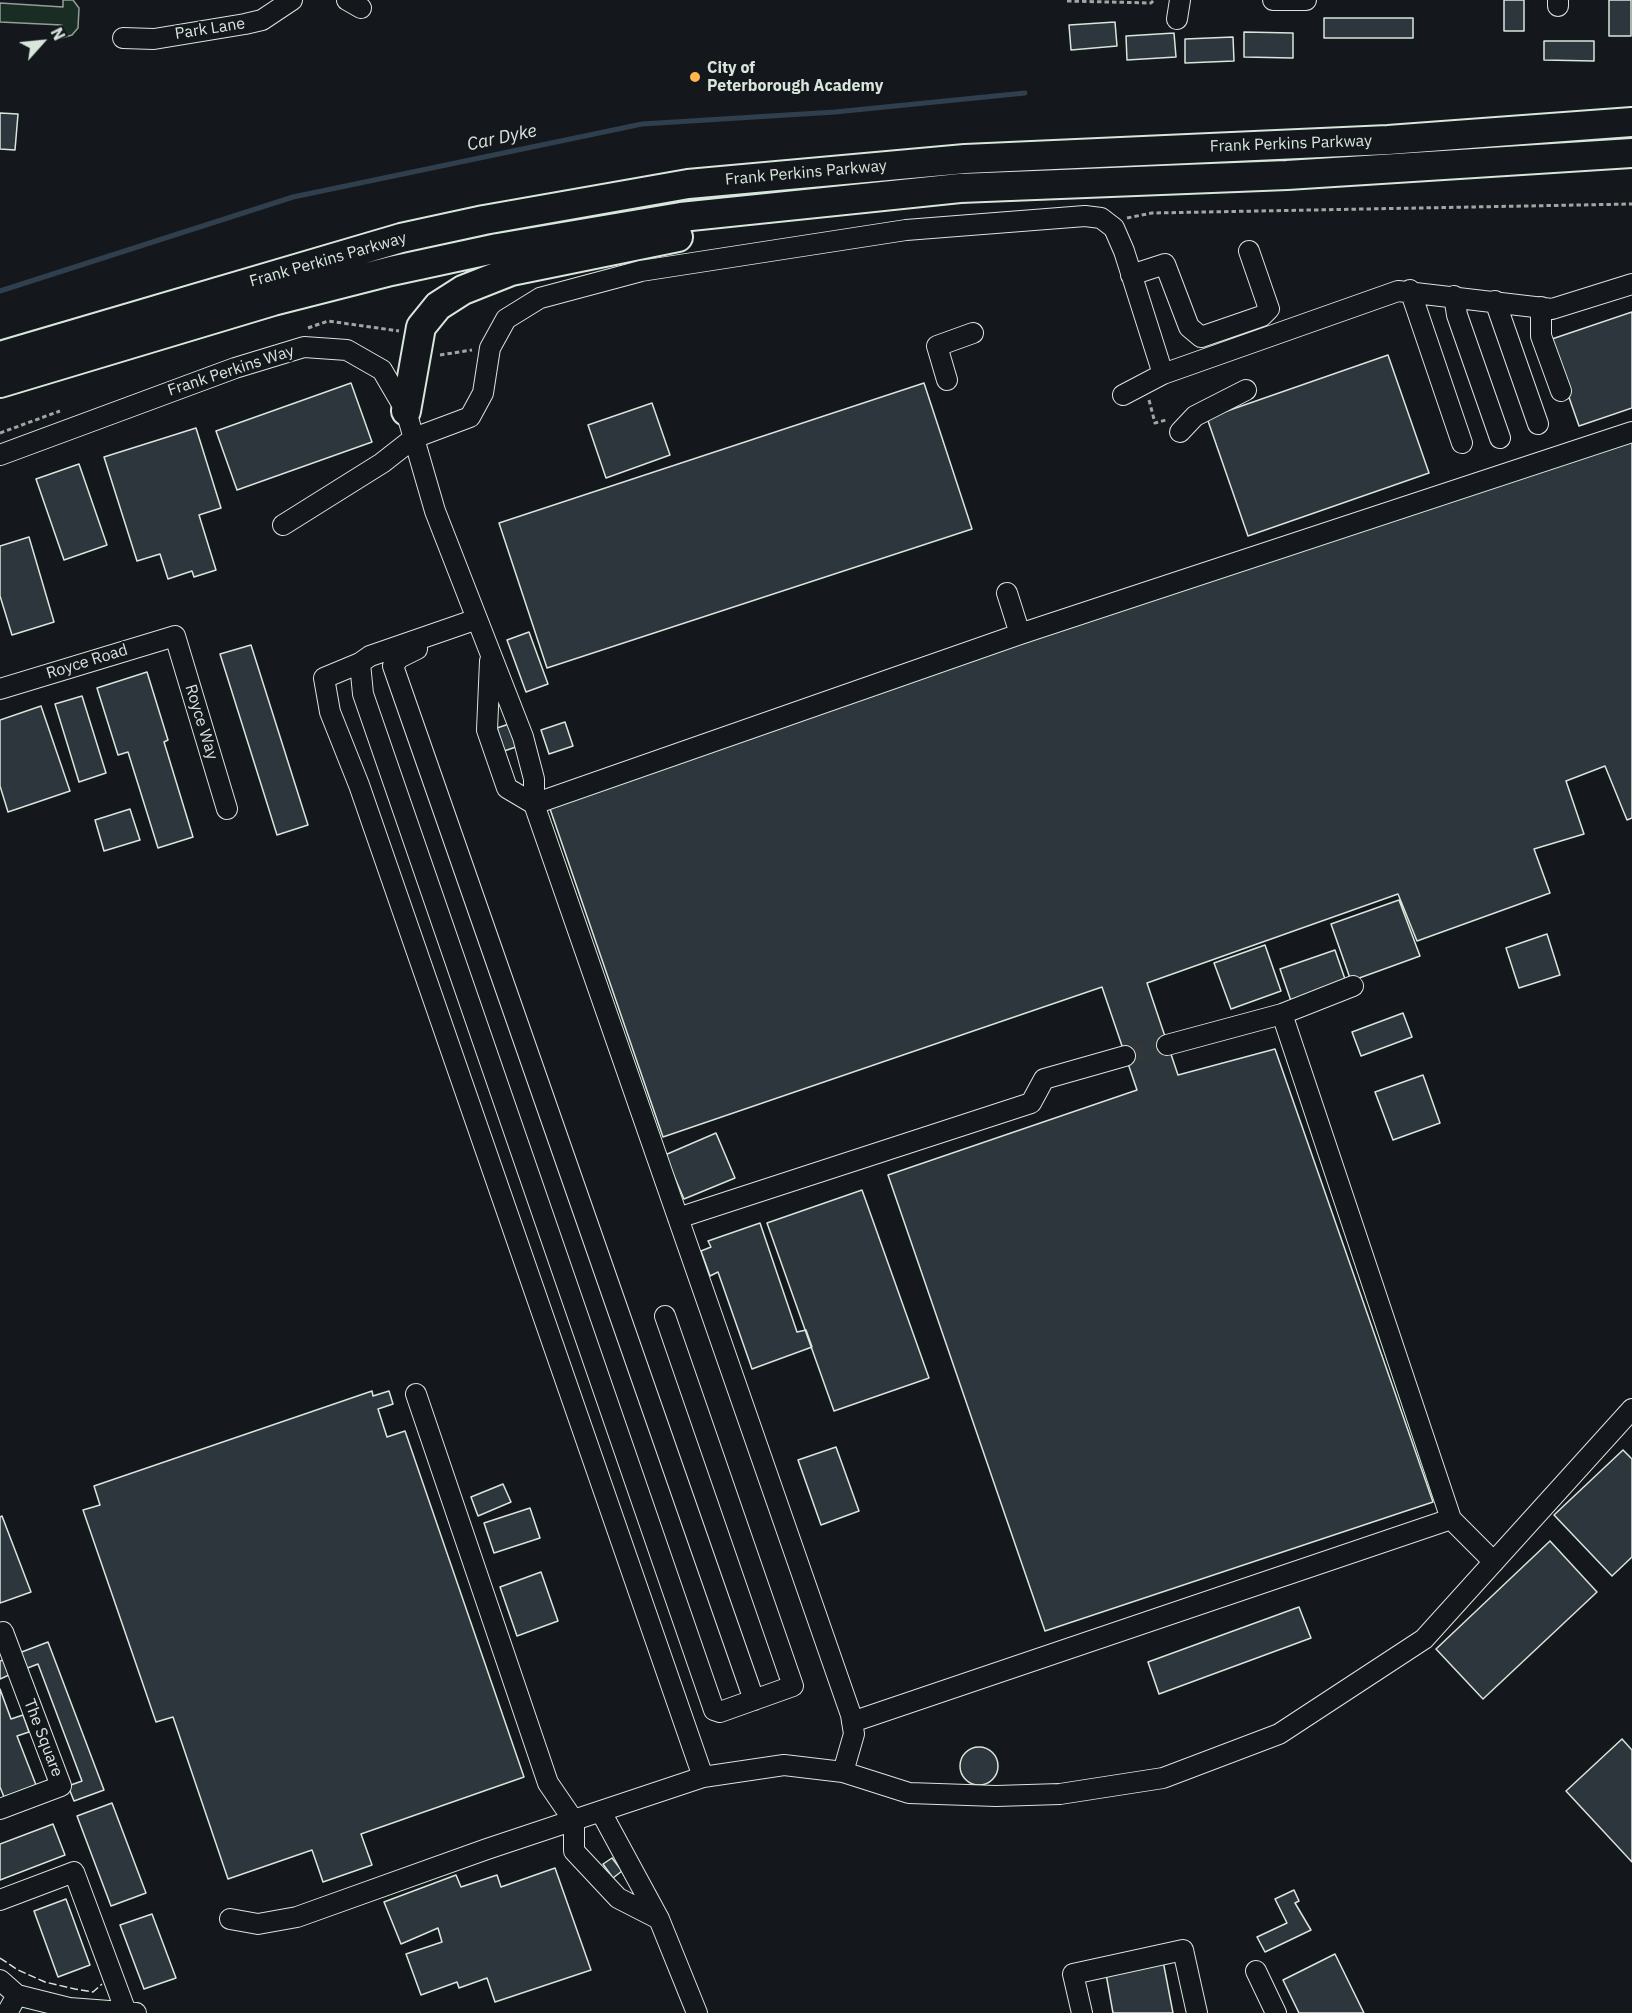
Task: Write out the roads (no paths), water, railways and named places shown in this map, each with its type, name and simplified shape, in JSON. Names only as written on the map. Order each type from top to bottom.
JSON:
[{"type":"highway","points":[[1556,128],[1632,116]]},
{"type":"highway","name":"Frank Perkins Parkway","points":[[0,356],[401,238],[484,220],[688,184],[965,159],[1388,140],[1632,122]]},
{"type":"highway","name":"Frank Perkins Parkway","points":[[0,383],[273,301],[392,271],[498,248],[681,217],[960,188],[1287,175],[1632,153]]},
{"type":"highway","points":[[1529,161],[1632,162]]},
{"type":"highway","points":[[406,411],[421,327],[438,306],[463,290],[511,272],[555,261],[881,196]]},
{"type":"street","name":"Park Lane","points":[[123,38],[154,39],[245,24],[262,20],[292,0]]},
{"type":"street","points":[[1273,0],[1306,0]]},
{"type":"street","points":[[283,525],[382,463],[414,438],[470,417],[483,393],[490,348],[506,319],[540,298],[641,272],[906,230],[1085,216],[1101,218],[1110,225],[1124,251],[1163,374]]},
{"type":"street","points":[[1131,274],[1165,264],[1189,327],[1201,337],[1266,314],[1269,306],[1249,251]]},
{"type":"street","points":[[1123,395],[1163,374],[1380,297],[1410,290],[1552,309],[1632,284]]},
{"type":"street","points":[[1410,290],[1462,443]]},
{"type":"street","points":[[1454,296],[1457,315],[1500,438]]},
{"type":"street","points":[[1496,301],[1538,424]]},
{"type":"street","points":[[1541,308],[1541,336],[1561,391]]},
{"type":"street","points":[[947,380],[937,346],[973,333]]},
{"type":"street","name":"Frank Perkins Way","points":[[0,455],[235,368],[304,347],[347,350],[382,370],[406,411],[450,550],[523,737],[534,779],[534,804],[852,1722]]},
{"type":"street","points":[[1180,432],[1195,416],[1246,390]]},
{"type":"street","points":[[490,651],[488,730],[507,788],[534,804],[1020,634],[1632,432]]},
{"type":"street","points":[[1006,593],[1020,634]]},
{"type":"street","points":[[477,619],[370,656],[360,663],[324,678],[330,712],[359,785],[703,1777]]},
{"type":"street","name":"Royce Road","points":[[0,689],[175,636]]},
{"type":"street","name":"Royce Way","points":[[175,636],[227,809]]},
{"type":"street","points":[[421,638],[417,650],[399,658],[393,666],[754,1700]]},
{"type":"street","points":[[360,663],[363,694],[714,1710],[720,1712],[792,1686],[665,1316]]},
{"type":"street","points":[[1167,1045],[1282,1014],[1353,986]]},
{"type":"street","points":[[1282,1014],[1451,1519],[1494,1562]]},
{"type":"street","points":[[678,1218],[1031,1103],[1044,1079],[1125,1056]]},
{"type":"street","points":[[416,1394],[548,1783],[573,1821],[574,1851],[594,1875],[618,1898],[658,1919]]},
{"type":"street","points":[[230,1919],[258,1924],[297,1917],[703,1777],[784,1766],[843,1772],[909,1793],[996,1796],[1060,1794],[1163,1778],[1279,1734],[1349,1691],[1424,1640],[1632,1409]]},
{"type":"street","points":[[843,1772],[854,1734],[852,1722],[1451,1519]]},
{"type":"street","name":"The Square","points":[[0,1633],[3,1632],[61,1786],[0,1809]]},
{"type":"street","points":[[601,1812],[658,1919],[697,2013]]},
{"type":"street","points":[[0,1900],[74,1872],[133,2013],[69,2008],[17,1995],[0,1980]]},
{"type":"street","points":[[1082,2013],[1073,1974],[1182,1950],[1197,2013]]},
{"type":"street","points":[[1256,1971],[1276,2013]]},
{"type":"street","points":[[7,2013],[17,1995]]},
{"type":"waterway","name":"Car Dyke","points":[[0,291],[293,197],[642,124],[835,112],[1025,93]]},
{"type":"tunnel","points":[[1125,1056],[1167,1045]]},
{"type":"place","name":"City of Peterborough Academy","points":[[695,77]]}]
